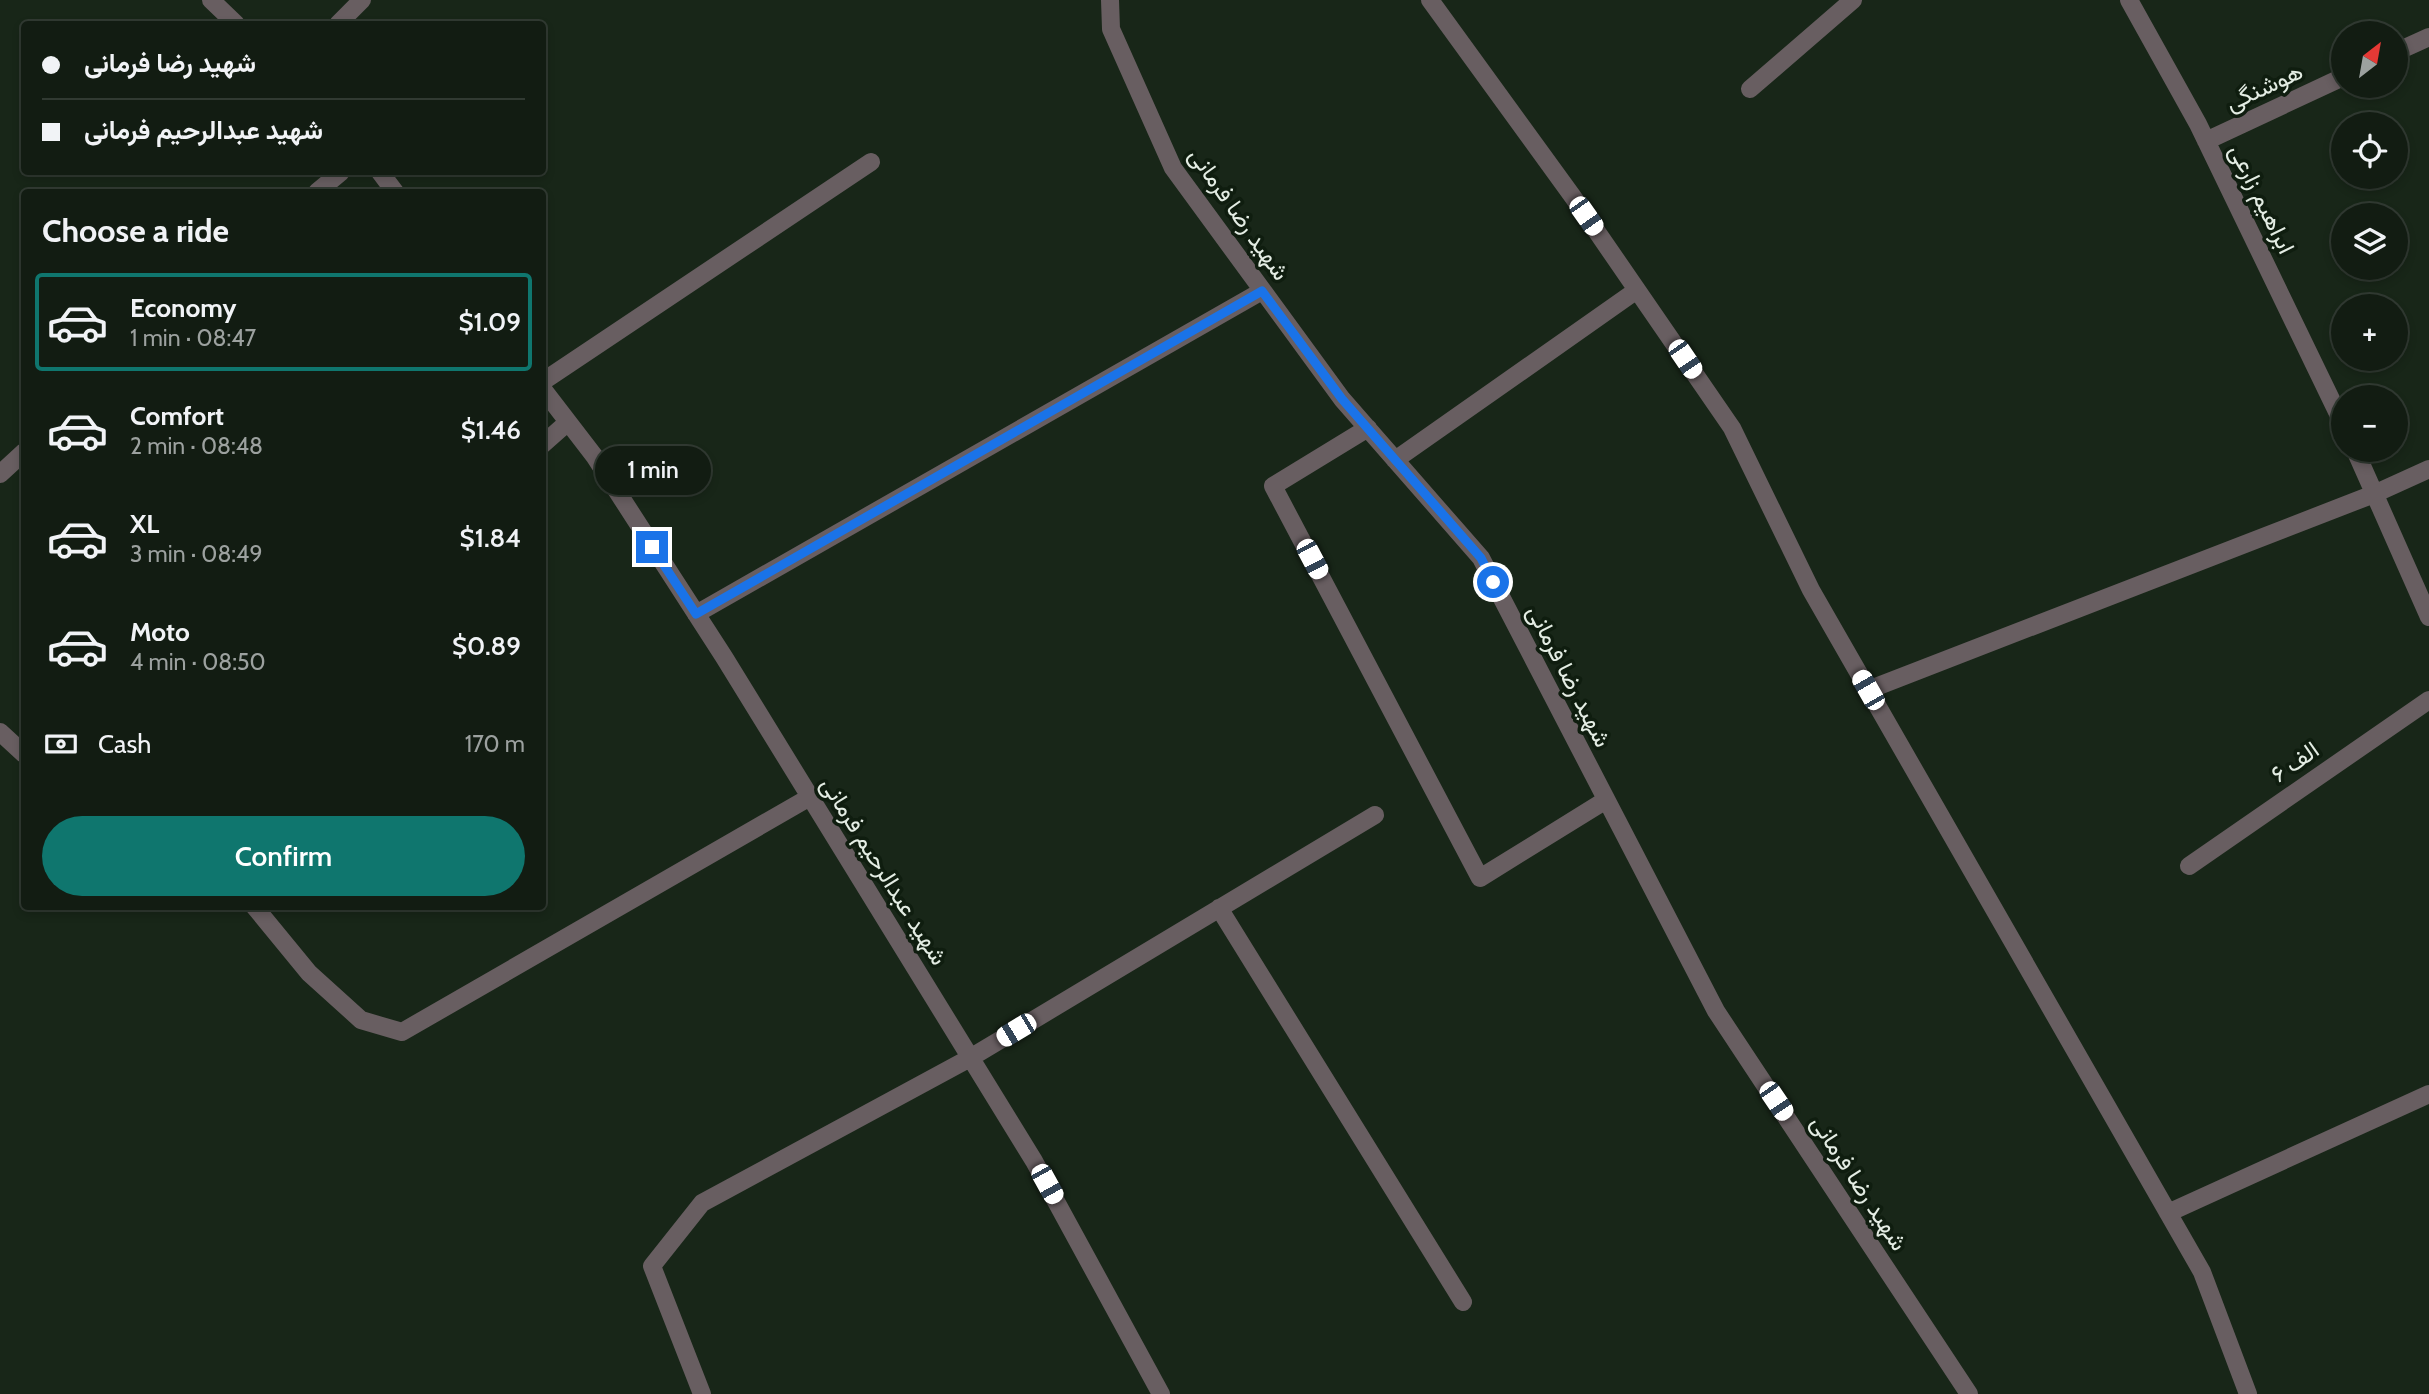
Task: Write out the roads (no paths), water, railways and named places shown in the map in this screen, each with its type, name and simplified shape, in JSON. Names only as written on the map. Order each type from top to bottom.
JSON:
[{"type":"street","points":[[211,0],[233,21]]},
{"type":"street","points":[[341,21],[362,0]]},
{"type":"street","name":"شهید رضا فرمانی","points":[[1110,0],[1111,29],[1173,168],[1342,399],[1481,558],[1716,1011],[1969,1394]]},
{"type":"street","points":[[1430,0],[1557,175],[1732,428],[1811,590],[2202,1272],[2248,1394]]},
{"type":"street","points":[[1750,89],[1853,0]]},
{"type":"street","name":"ابراهیم زارعی","points":[[2129,0],[2206,141],[2331,399]]},
{"type":"street","points":[[2408,47],[2429,37]]},
{"type":"street","name":"هوشنگی","points":[[2206,141],[2331,83]]},
{"type":"street","points":[[546,379],[871,162]]},
{"type":"street","points":[[321,189],[337,175]]},
{"type":"street","points":[[1395,460],[1637,290]]},
{"type":"street","points":[[696,614],[1262,291]]},
{"type":"street","name":"شهید عبدالرحیم فرمانی","points":[[546,393],[595,457],[696,614],[971,1058],[1034,1161],[1161,1394]]},
{"type":"street","points":[[546,441],[568,422]]},
{"type":"street","points":[[1368,428],[1273,486],[1480,878],[1606,800]]},
{"type":"street","points":[[0,474],[21,455]]},
{"type":"street","points":[[2360,462],[2429,617]]},
{"type":"street","points":[[1868,690],[2374,494],[2429,469]]},
{"type":"street","name":"۶ الف","points":[[2189,866],[2429,700]]},
{"type":"street","points":[[1,735],[21,752]]},
{"type":"street","points":[[257,910],[309,973],[361,1020],[401,1032],[810,797]]},
{"type":"street","points":[[702,1394],[652,1266],[702,1203],[971,1058],[1375,814]]},
{"type":"street","points":[[1219,908],[1462,1301]]},
{"type":"street","points":[[2168,1213],[2429,1094]]}]
